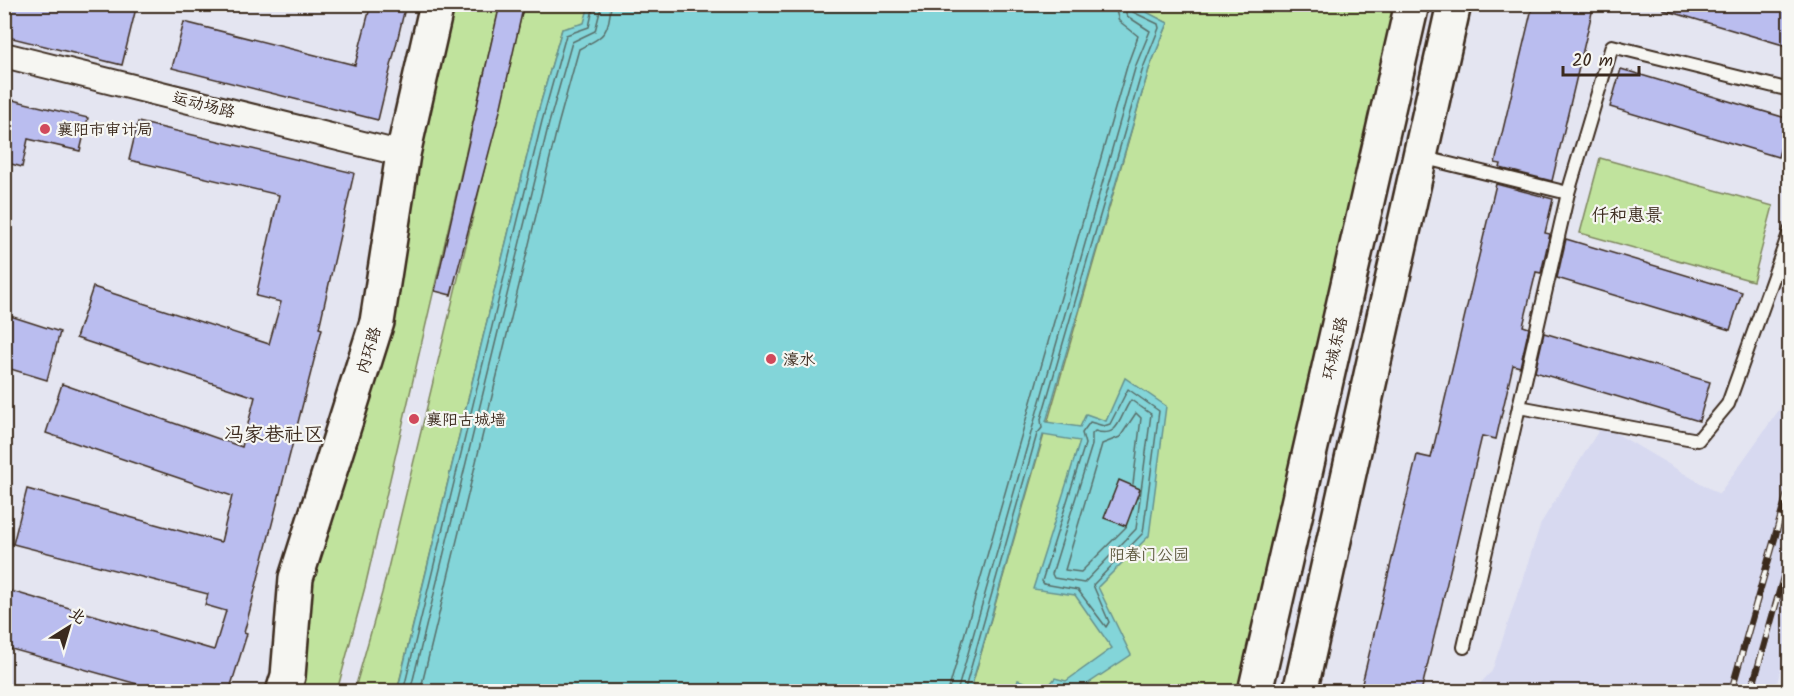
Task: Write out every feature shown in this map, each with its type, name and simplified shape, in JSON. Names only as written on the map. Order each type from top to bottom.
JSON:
[{"type":"main road","name":"内环路","points":[[283,692],[288,676],[296,578],[377,322],[403,154],[437,4]]},
{"type":"main road","name":"环城东路","points":[[1255,692],[1412,4]]},
{"type":"main road","points":[[1300,692],[1454,4]]},
{"type":"street","name":"运动场路","points":[[4,55],[403,154]]},
{"type":"lane","points":[[1464,647],[1568,194],[1612,46],[1790,90]]},
{"type":"lane","points":[[1420,156],[1568,194]]},
{"type":"lane","points":[[1519,407],[1698,440],[1728,404],[1790,231]]},
{"type":"shaded area","points":[[1789,396],[1789,636],[1775,691],[1472,692],[1492,671],[1541,523],[1602,425],[1719,494]]},
{"type":"green space","points":[[437,5],[500,5],[365,587],[337,691],[283,692],[377,322]]},
{"type":"green space","points":[[524,5],[589,5],[585,23],[562,29],[536,119],[397,691],[354,692],[382,593]]},
{"type":"green space","name":"阳春门公园","points":[[1131,5],[1412,5],[1255,691],[970,692],[1149,69],[1168,23]]},
{"type":"green space","points":[[1600,158],[1773,206],[1753,281],[1580,233]]},
{"type":"water","name":"濠水","points":[[1131,4],[1168,23],[1149,69],[1046,422],[1080,427],[1086,414],[1106,421],[1125,378],[1166,406],[1149,536],[1098,587],[1131,655],[1089,683],[1086,691],[1015,691],[1018,680],[1046,689],[1055,678],[1066,681],[1112,648],[1075,595],[1033,589],[1080,441],[1043,435],[970,691],[397,692],[536,119],[562,29],[584,23],[589,5]]},
{"type":"building","points":[[4,4],[137,4],[122,65],[4,36]]},
{"type":"building","points":[[371,4],[406,4],[378,120],[172,68],[184,22],[355,65]]},
{"type":"building","points":[[500,4],[524,4],[500,111],[451,295],[435,291]]},
{"type":"building","points":[[1533,4],[1594,4],[1552,181],[1500,168],[1501,164],[1495,163]]},
{"type":"building","points":[[1665,4],[1790,4],[1790,47],[1664,10]]},
{"type":"building","points":[[1621,69],[1789,119],[1778,157],[1610,107]]},
{"type":"building","name":"襄阳市审计局","points":[[4,98],[88,118],[80,151],[28,139],[22,167],[4,162]]},
{"type":"building","points":[[138,122],[354,173],[319,328],[322,329],[244,633],[247,634],[229,692],[166,692],[4,647],[4,589],[214,650],[226,611],[205,605],[208,594],[13,544],[27,489],[221,542],[232,496],[46,433],[62,384],[242,447],[255,397],[76,338],[93,287],[269,344],[281,302],[256,296],[279,195],[129,160]]},
{"type":"building","points":[[1496,184],[1553,199],[1545,233],[1550,234],[1541,273],[1536,272],[1523,326],[1529,328],[1520,367],[1513,365],[1496,439],[1482,436],[1421,692],[1360,692],[1417,455],[1431,458]]},
{"type":"building","points":[[1566,239],[1742,292],[1730,330],[1557,278]]},
{"type":"building","points":[[4,314],[60,332],[47,380],[4,367]]},
{"type":"building","points":[[1544,333],[1710,382],[1699,421],[1535,372]]},
{"type":"building","points":[[1119,480],[1140,489],[1126,526],[1104,518]]},
{"type":"railway","points":[[1731,692],[1790,484]]},
{"type":"railway","points":[[1751,692],[1790,554]]},
{"type":"place","name":"襄阳市审计局","points":[[45,129]]},
{"type":"place","name":"濠水","points":[[771,359]]},
{"type":"place","name":"襄阳古城墙","points":[[414,419]]},
{"type":"district","name":"仟和惠景","points":[[1627,215]]},
{"type":"district","name":"冯家巷社区","points":[[274,434]]}]
